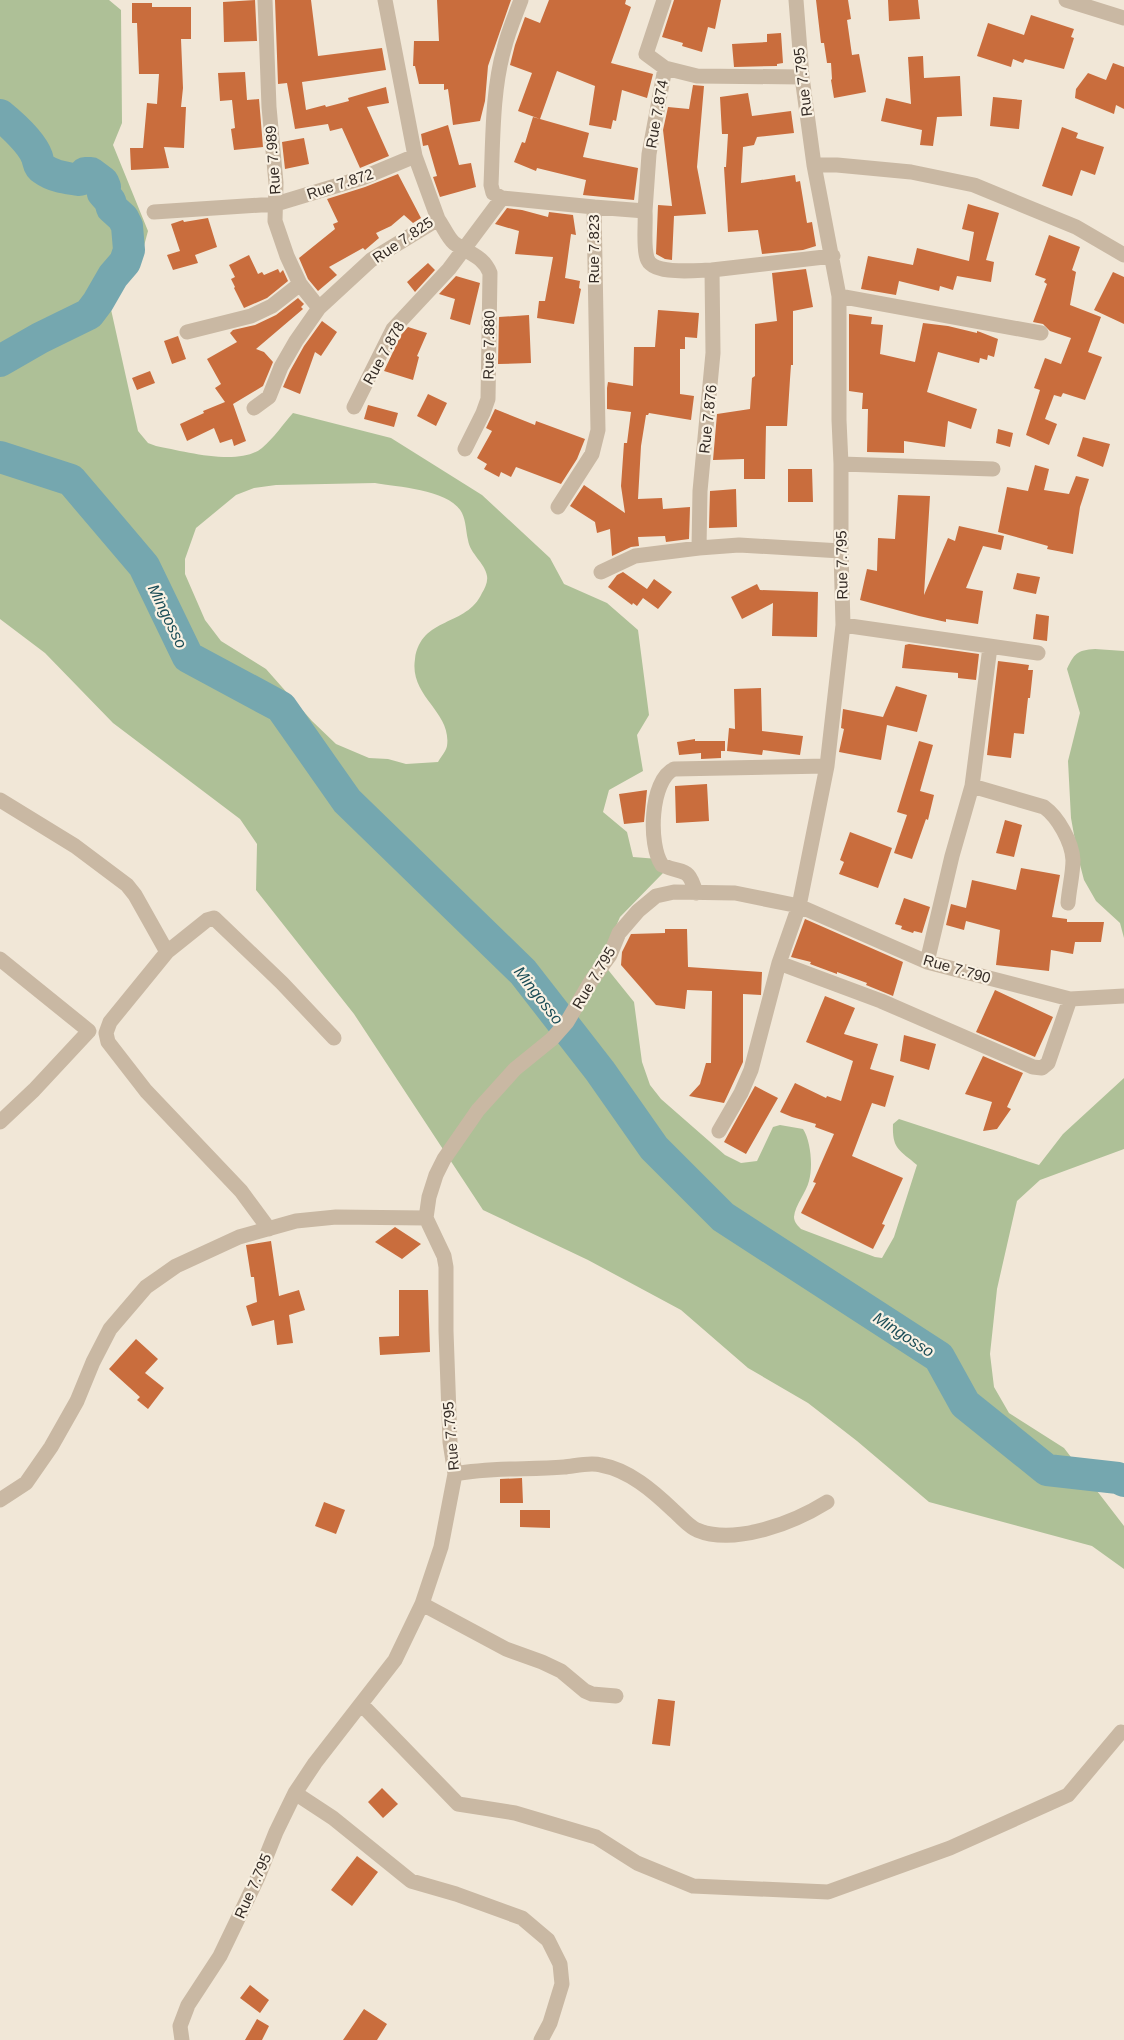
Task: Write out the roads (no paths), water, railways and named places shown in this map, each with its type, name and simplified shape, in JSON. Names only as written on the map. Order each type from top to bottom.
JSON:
[{"type":"street","name":"Rue 7.989","points":[[265,0],[275,221],[300,284],[319,308]]},
{"type":"street","name":"Rue 7.825","points":[[254,408],[270,398],[281,367],[319,308],[371,260],[438,219],[415,156],[386,0]]},
{"type":"street","points":[[502,198],[493,193],[491,185],[494,125],[503,49],[521,0]]},
{"type":"street","points":[[664,0],[646,54],[665,68]]},
{"type":"street","name":"Rue 7.795","points":[[182,2040],[180,2026],[188,2005],[220,1956],[295,1793],[315,1762],[395,1660],[423,1604],[441,1547],[455,1474],[450,1442],[446,1267],[444,1256],[426,1218],[433,1186],[448,1152],[478,1110],[515,1069],[552,1039],[567,1022],[591,981],[610,955],[619,933],[638,911],[656,897],[674,892],[735,893],[799,906],[826,766],[843,625],[840,551],[841,464],[838,420],[839,296],[814,165],[802,77],[796,0]]},
{"type":"street","points":[[1066,0],[1124,18]]},
{"type":"street","name":"Rue 7.874","points":[[712,270],[662,270],[654,268],[647,260],[645,211],[649,154],[665,68],[697,76],[802,77]]},
{"type":"street","name":"Rue 7.872","points":[[154,212],[276,204],[362,178],[415,156]]},
{"type":"street","points":[[814,165],[911,172],[974,185],[1076,227],[1124,255]]},
{"type":"street","name":"Rue 7.823","points":[[502,198],[594,207],[598,430],[592,454],[558,507]]},
{"type":"street","name":"Rue 7.878","points":[[354,406],[393,329],[449,269],[502,198]]},
{"type":"street","points":[[594,207],[645,211]]},
{"type":"street","name":"Rue 7.880","points":[[438,219],[453,242],[487,265],[490,273],[488,399],[465,448]]},
{"type":"street","points":[[712,270],[832,256]]},
{"type":"street","name":"Rue 7.876","points":[[699,548],[700,491],[713,353],[712,270]]},
{"type":"street","points":[[187,332],[251,316],[272,306],[300,284]]},
{"type":"street","points":[[839,296],[1041,333]]},
{"type":"street","points":[[841,464],[993,469]]},
{"type":"street","points":[[601,572],[635,556],[699,548],[739,545],[840,551]]},
{"type":"street","points":[[843,625],[1038,653]]},
{"type":"street","points":[[927,962],[952,856],[972,786],[990,646]]},
{"type":"street","points":[[696,893],[691,876],[662,865],[654,841],[655,805],[663,777],[669,771],[674,769],[826,766]]},
{"type":"street","points":[[972,786],[1044,807],[1050,811],[1063,831],[1072,852],[1068,903]]},
{"type":"street","points":[[0,800],[75,846],[127,885],[167,952]]},
{"type":"street","points":[[719,1131],[741,1093],[751,1070],[779,963],[799,906]]},
{"type":"street","name":"Rue 7.790","points":[[799,906],[927,962],[1070,999],[1124,996]]},
{"type":"street","points":[[269,1229],[241,1191],[146,1091],[108,1042],[106,1033],[110,1022],[167,952],[207,920],[214,918],[282,983],[334,1038]]},
{"type":"street","points":[[0,959],[89,1031],[34,1090],[0,1122]]},
{"type":"street","points":[[779,963],[881,1001],[1033,1067],[1042,1068],[1048,1063],[1070,999]]},
{"type":"street","points":[[0,1500],[26,1483],[51,1447],[77,1401],[110,1329],[146,1287],[176,1266],[239,1237],[296,1221],[336,1217],[426,1218]]},
{"type":"street","points":[[455,1474],[479,1470],[599,1464],[622,1473],[648,1488],[697,1530],[726,1536],[761,1530],[808,1514],[827,1502]]},
{"type":"street","points":[[423,1604],[506,1649],[561,1671],[585,1691],[592,1694],[616,1696]]},
{"type":"street","points":[[361,1704],[458,1804],[514,1813],[596,1837],[637,1863],[693,1886],[828,1892],[950,1848],[1068,1795],[1122,1732]]},
{"type":"street","points":[[295,1793],[333,1818],[411,1881],[456,1894],[522,1918],[548,1940],[560,1964],[562,1984],[550,2023],[541,2040]]},
{"type":"waterway","name":"Mingosso","points":[[0,115],[26,140],[37,157],[39,165],[47,172],[79,180],[83,179],[85,173],[91,173],[103,182],[105,187],[103,193],[127,226],[129,250],[125,262],[113,276],[89,314],[0,361]]},
{"type":"waterway","name":"Mingosso","points":[[0,457],[71,480],[144,566],[188,657],[281,707],[347,801],[523,972],[600,1071],[654,1148],[723,1217],[939,1357],[965,1404],[1047,1470],[1118,1478],[1124,1481]]}]
